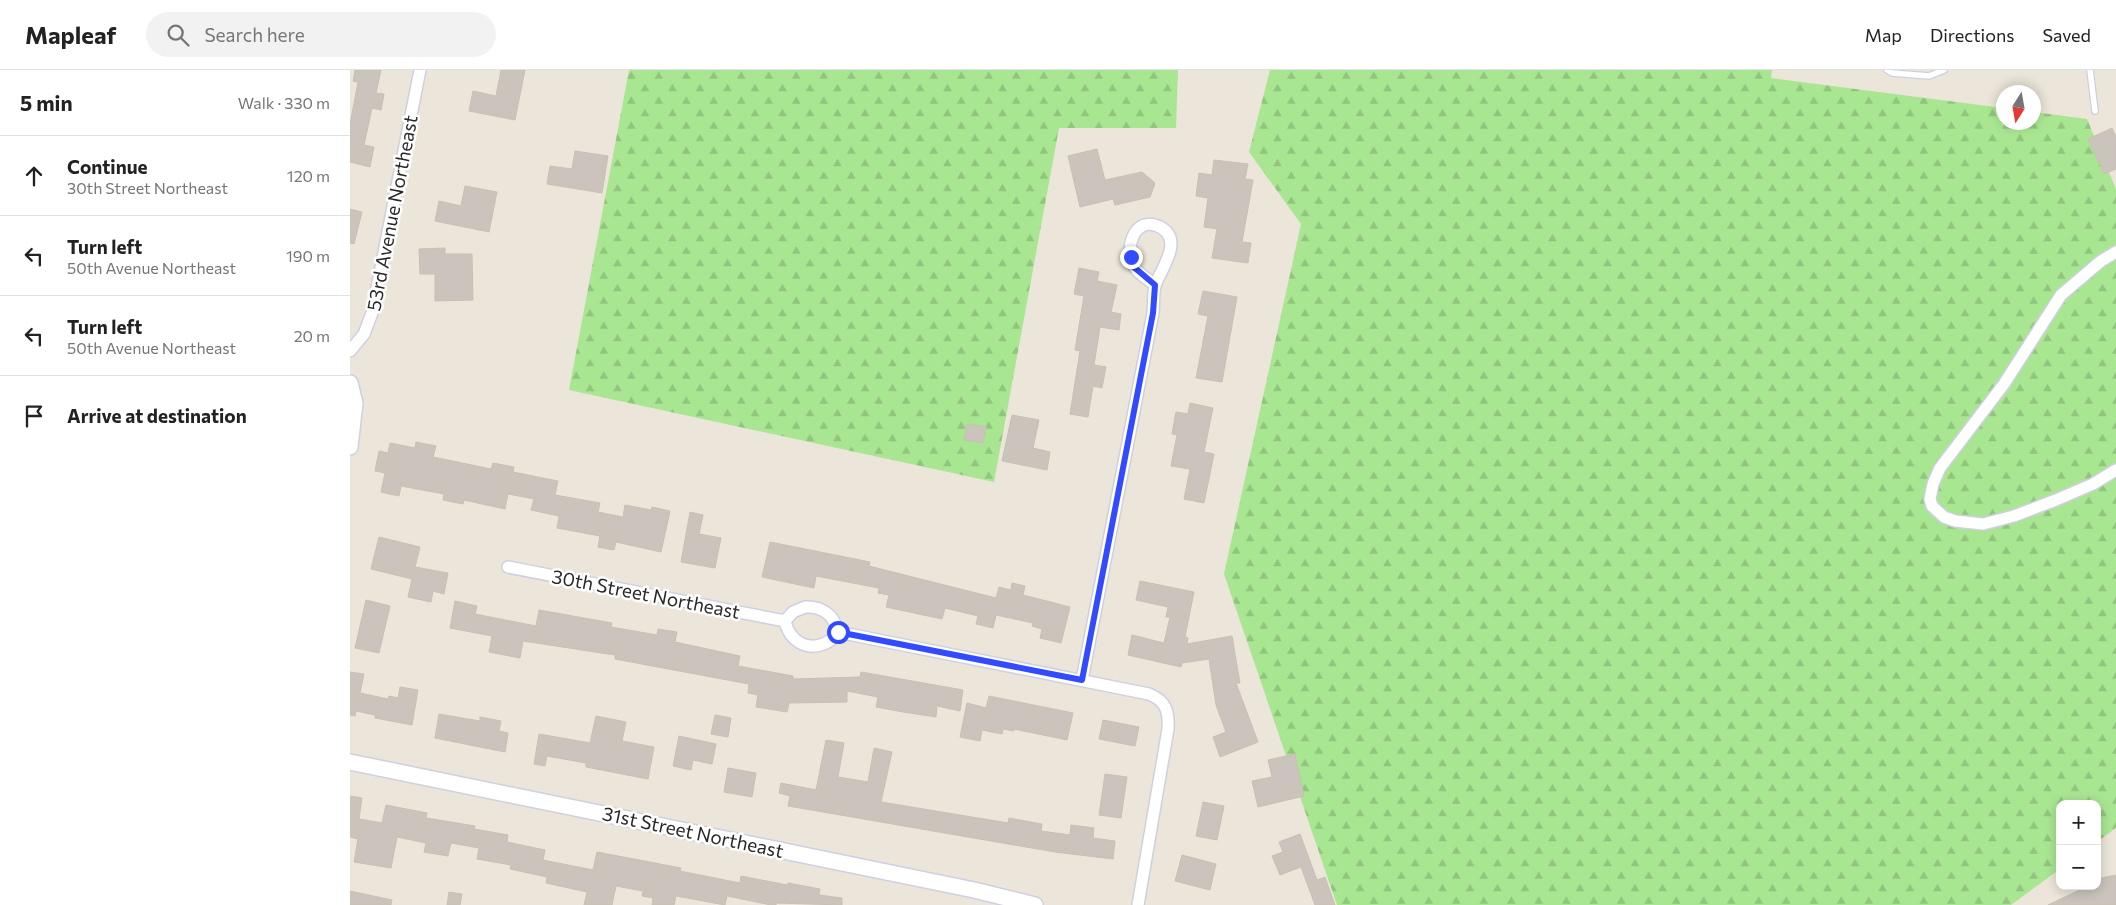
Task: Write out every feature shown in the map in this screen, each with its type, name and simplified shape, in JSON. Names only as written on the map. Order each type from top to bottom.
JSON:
[{"type":"street","name":"53rd Avenue Northeast","points":[[350,352],[364,334],[372,314],[420,70]]},
{"type":"street","points":[[1082,680],[1153,313],[1155,285],[1169,259],[1170,247],[1168,236],[1161,227],[1150,224],[1138,228],[1132,235],[1129,246],[1135,268],[1155,285]]},
{"type":"street","points":[[2116,252],[2101,261],[2061,295],[2004,384],[1940,468],[1933,484],[1930,498],[1932,506],[1944,517],[1955,521],[1983,524],[2014,516],[2056,500],[2093,484],[2116,470]]},
{"type":"street","points":[[350,383],[355,403],[350,447]]},
{"type":"street","name":"30th Street Northeast","points":[[508,567],[785,621]]},
{"type":"street","points":[[817,607],[829,614],[838,632],[828,642],[815,647],[807,646],[794,640],[786,628],[785,621],[798,609],[817,607]]},
{"type":"street","points":[[838,632],[1082,680],[1149,694],[1160,699],[1167,707],[1168,729],[1139,905]]},
{"type":"street","name":"31st Street Northeast","points":[[350,762],[974,890],[1035,905]]},
{"type":"lane","points":[[1887,70],[1892,73],[1929,76],[1944,70]]},
{"type":"lane","points":[[2090,70],[2095,111]]},
{"type":"green space","points":[[629,70],[1178,70],[1176,128],[1059,128],[994,482],[569,390]]},
{"type":"green space","points":[[1270,70],[1772,70],[1771,78],[1996,107],[1996,130],[2041,130],[2041,113],[2087,119],[2116,189],[2116,828],[2101,839],[2101,800],[2056,800],[2056,872],[2011,905],[1337,905],[1224,574],[1301,224],[1249,152]]},
{"type":"building","points":[[355,70],[381,70],[376,93],[384,94],[381,110],[372,108],[364,145],[374,147],[370,167],[350,162],[350,124],[358,82],[353,81]]},
{"type":"building","points":[[501,70],[525,70],[515,120],[469,111],[473,91],[496,96]]},
{"type":"building","points":[[2112,128],[2116,137],[2116,169],[2104,174],[2088,139]]},
{"type":"building","points":[[1097,149],[1105,180],[1142,172],[1155,183],[1150,197],[1115,205],[1113,199],[1080,207],[1068,156]]},
{"type":"building","points":[[575,151],[608,156],[602,193],[547,184],[550,166],[572,169]]},
{"type":"building","points":[[1214,160],[1248,164],[1245,179],[1253,180],[1242,242],[1251,243],[1248,263],[1212,258],[1217,229],[1204,227],[1208,198],[1196,196],[1199,173],[1212,175]]},
{"type":"building","points":[[465,186],[497,192],[489,232],[435,221],[439,201],[461,206]]},
{"type":"building","points":[[350,209],[362,212],[354,244],[350,243]]},
{"type":"building","points":[[445,248],[445,254],[472,254],[473,300],[435,301],[435,274],[420,274],[419,249]]},
{"type":"building","points":[[1079,268],[1099,272],[1097,281],[1117,285],[1111,312],[1121,314],[1119,330],[1100,327],[1094,365],[1106,367],[1102,388],[1093,386],[1088,417],[1070,414],[1080,351],[1075,350],[1084,296],[1074,294]]},
{"type":"building","points":[[1203,291],[1237,297],[1222,382],[1196,378],[1208,316],[1198,314]]},
{"type":"building","points":[[1190,403],[1213,408],[1204,452],[1214,454],[1204,503],[1184,499],[1190,469],[1171,466],[1177,435],[1172,434],[1176,412],[1188,414]]},
{"type":"building","points":[[1012,415],[1039,420],[1033,448],[1050,452],[1047,470],[1002,461]]},
{"type":"building","points":[[967,424],[986,427],[983,443],[964,440]]},
{"type":"building","points":[[416,442],[436,446],[433,457],[491,469],[493,463],[514,467],[513,472],[558,481],[555,495],[600,503],[598,512],[623,517],[625,505],[651,510],[652,507],[670,511],[661,552],[616,542],[614,550],[598,547],[600,536],[557,528],[559,516],[531,510],[534,499],[508,494],[505,509],[464,500],[463,504],[443,500],[444,494],[401,486],[399,496],[381,492],[385,473],[375,471],[379,451],[388,453],[390,443],[415,448]]},
{"type":"building","points":[[690,512],[703,515],[699,534],[721,538],[715,568],[681,562]]},
{"type":"building","points":[[379,537],[420,547],[415,567],[448,573],[444,594],[433,591],[431,602],[408,597],[412,579],[371,569]]},
{"type":"building","points":[[770,542],[870,562],[869,566],[996,598],[999,587],[1011,590],[1012,583],[1025,586],[1023,595],[1070,607],[1061,643],[1040,638],[1042,629],[1032,626],[1033,623],[996,615],[993,628],[976,624],[978,616],[945,608],[942,619],[886,607],[889,595],[878,593],[879,588],[816,576],[814,588],[762,577]]},
{"type":"building","points":[[1140,581],[1194,592],[1185,637],[1188,638],[1187,644],[1232,636],[1240,683],[1236,683],[1258,742],[1220,757],[1213,737],[1226,732],[1216,705],[1209,659],[1182,663],[1181,667],[1128,655],[1132,635],[1164,643],[1170,617],[1166,617],[1168,607],[1136,600]]},
{"type":"building","points":[[366,600],[390,606],[379,653],[355,648]]},
{"type":"building","points":[[455,601],[477,606],[475,614],[536,626],[539,610],[612,623],[611,627],[657,635],[658,629],[677,632],[675,642],[740,656],[738,666],[793,676],[793,679],[860,677],[861,672],[963,690],[960,711],[937,706],[936,717],[903,712],[876,707],[878,697],[847,691],[847,702],[789,703],[787,712],[756,707],[758,695],[748,693],[749,684],[615,659],[615,655],[523,641],[520,658],[489,652],[492,636],[450,628]]},
{"type":"building","points":[[350,672],[364,674],[360,693],[388,699],[389,696],[398,698],[400,687],[418,690],[412,725],[375,718],[375,715],[356,711],[355,716],[350,715]]},
{"type":"building","points":[[989,696],[1073,713],[1067,740],[1014,729],[1014,731],[1003,729],[1002,734],[982,730],[980,741],[960,737],[967,703],[986,708]]},
{"type":"building","points":[[439,714],[480,721],[480,717],[501,721],[499,731],[508,733],[505,752],[435,738]]},
{"type":"building","points":[[715,715],[731,718],[728,737],[711,734]]},
{"type":"building","points":[[596,716],[626,722],[622,741],[654,747],[648,779],[586,767],[586,763],[547,756],[545,766],[534,764],[539,734],[590,743]]},
{"type":"building","points":[[1103,720],[1139,727],[1135,746],[1099,739]]},
{"type":"building","points":[[679,736],[716,744],[712,764],[693,760],[691,770],[673,766]]},
{"type":"building","points":[[826,740],[844,743],[838,777],[868,782],[874,748],[892,752],[881,802],[1008,823],[1009,818],[1042,824],[1041,831],[1070,835],[1071,825],[1094,828],[1093,838],[1115,841],[1113,859],[1055,852],[788,806],[790,796],[779,793],[781,783],[816,790]]},
{"type":"building","points":[[1295,754],[1304,796],[1258,807],[1252,781],[1272,777],[1268,760]]},
{"type":"building","points":[[728,768],[756,773],[752,797],[724,792]]},
{"type":"building","points":[[1105,774],[1127,777],[1121,818],[1099,815]]},
{"type":"building","points":[[350,796],[362,798],[359,819],[382,823],[386,805],[427,813],[426,818],[475,826],[474,829],[508,835],[507,842],[545,850],[543,860],[593,870],[597,852],[681,868],[680,871],[740,883],[741,876],[820,889],[819,895],[842,898],[842,905],[776,903],[776,905],[771,905],[727,896],[725,905],[676,896],[674,905],[652,905],[653,898],[642,896],[643,891],[616,886],[612,905],[584,905],[587,892],[546,883],[547,877],[510,869],[511,865],[477,859],[479,848],[451,843],[448,856],[424,852],[426,843],[397,837],[391,868],[354,862],[358,839],[350,837]]},
{"type":"building","points":[[1203,802],[1224,806],[1217,840],[1196,836]]},
{"type":"building","points":[[1300,834],[1317,880],[1325,877],[1335,905],[1315,905],[1301,867],[1280,875],[1272,856],[1283,852],[1279,842]]},
{"type":"building","points":[[1182,855],[1216,864],[1210,890],[1175,881]]},
{"type":"building","points":[[2116,875],[2116,905],[2048,905],[2080,890],[2101,890],[2101,878]]},
{"type":"building","points":[[350,891],[392,900],[391,905],[350,905]]},
{"type":"building","points":[[449,892],[462,894],[460,905],[447,905]]},
{"type":"route","points":[[838,632],[1082,680],[1153,313],[1155,285],[1135,268],[1131,257]]}]
